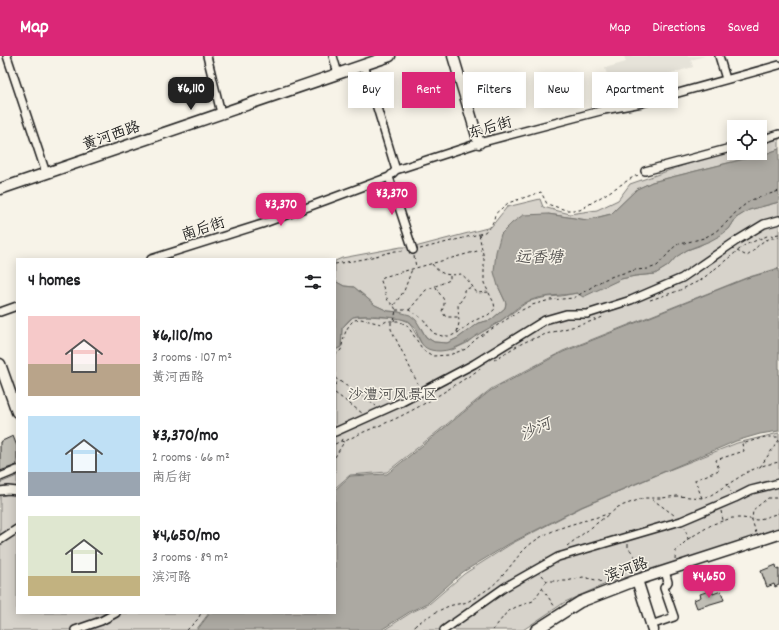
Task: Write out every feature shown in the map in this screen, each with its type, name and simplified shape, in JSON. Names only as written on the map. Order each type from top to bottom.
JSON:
[{"type":"street","points":[[7,56],[46,173]]},
{"type":"street","points":[[207,56],[221,113]]},
{"type":"street","points":[[333,56],[338,74]]},
{"type":"street","name":"黄河西路","points":[[0,189],[390,56]]},
{"type":"street","points":[[453,56],[480,143]]},
{"type":"street","points":[[719,56],[726,79]]},
{"type":"street","points":[[364,65],[396,170]]},
{"type":"street","name":"东后街","points":[[396,170],[480,143],[604,110],[642,102],[779,65]]},
{"type":"street","points":[[767,138],[779,134]]},
{"type":"street","points":[[645,171],[727,149]]},
{"type":"street","name":"南后街","points":[[154,258],[262,224],[389,177],[396,170]]},
{"type":"street","points":[[389,177],[413,250]]},
{"type":"street","points":[[336,432],[422,392],[474,364],[544,320],[566,314],[587,314],[631,300],[682,278],[736,241],[764,224],[779,220]]},
{"type":"street","points":[[0,312],[16,306]]},
{"type":"street","points":[[0,364],[16,409]]},
{"type":"street","points":[[0,477],[16,470]]},
{"type":"street","points":[[444,630],[505,587],[558,558],[680,520],[719,505],[751,490],[779,483]]},
{"type":"street","points":[[0,491],[8,490],[16,492]]},
{"type":"street","points":[[0,540],[16,530]]},
{"type":"street","name":"滨河路","points":[[536,630],[580,602],[637,580],[779,534]]},
{"type":"street","points":[[637,580],[652,627],[674,617],[664,588],[668,582],[665,571]]},
{"type":"street","points":[[75,630],[101,621],[114,614]]},
{"type":"path","points":[[336,264],[364,259],[395,251],[429,247],[479,234],[488,230],[494,221],[495,214],[508,203],[541,192],[547,204],[566,210],[580,210],[635,176],[643,174],[645,171]]},
{"type":"path","points":[[336,354],[341,350],[344,332],[348,325],[354,320],[381,324],[394,321],[407,325],[424,350],[433,356],[449,355],[466,349],[476,339],[518,312],[532,305],[550,300],[574,298],[603,280],[634,270],[648,269],[657,266],[676,245],[704,238],[715,232],[751,200],[779,191]]},
{"type":"path","points":[[396,310],[409,310],[422,319],[433,333],[442,336],[451,336],[473,321],[488,315],[495,309],[494,303],[484,283],[484,259],[479,234]]},
{"type":"path","points":[[648,301],[678,291],[701,280],[736,251],[746,245],[767,236],[779,234]]},
{"type":"path","points":[[736,251],[747,256],[752,253],[760,243],[779,236]]},
{"type":"path","points":[[413,250],[416,267]]},
{"type":"path","points":[[394,321],[396,310],[388,301],[381,281],[383,277],[482,250]]},
{"type":"path","points":[[432,263],[436,269],[445,275],[450,276],[461,274],[477,292],[489,292]]},
{"type":"path","points":[[394,306],[404,292],[412,268]]},
{"type":"path","points":[[409,310],[426,290],[450,280],[450,276]]},
{"type":"path","points":[[435,286],[444,299],[445,304],[442,311],[444,316],[459,317]]},
{"type":"path","points":[[457,333],[459,323],[458,305],[464,296],[464,290],[473,286]]},
{"type":"path","points":[[490,363],[530,340],[591,322],[609,314]]},
{"type":"path","points":[[390,321],[391,329],[422,392]]},
{"type":"path","points":[[336,455],[344,442],[354,436],[385,424],[425,404],[484,367]]},
{"type":"path","points":[[336,378],[383,411]]},
{"type":"path","points":[[336,384],[339,380]]},
{"type":"path","points":[[336,394],[368,418]]},
{"type":"path","points":[[702,498],[695,480],[720,470],[716,460],[744,451],[742,444],[765,438],[779,437]]},
{"type":"path","points":[[759,467],[779,440]]},
{"type":"path","points":[[558,558],[570,543],[618,507],[644,498],[677,496],[702,498],[711,496],[749,471],[779,462]]},
{"type":"path","points":[[758,541],[752,520],[753,510],[768,498],[779,498]]},
{"type":"path","points":[[719,505],[723,521]]},
{"type":"path","points":[[410,630],[418,623],[449,606],[467,602],[487,590],[504,576],[519,556],[534,542],[556,530],[611,513]]},
{"type":"path","points":[[688,539],[713,524],[723,521],[742,518],[757,520],[779,513]]},
{"type":"path","points":[[626,536],[628,547],[634,555],[638,570],[637,580]]},
{"type":"path","points":[[537,570],[547,581],[567,581],[583,577],[600,581],[609,591]]},
{"type":"path","points":[[493,630],[507,612],[533,601],[547,581]]},
{"type":"path","points":[[542,588],[560,615]]},
{"type":"path","points":[[187,630],[200,614]]},
{"type":"shaded area","points":[[624,56],[705,56],[691,60],[693,67],[676,72],[606,72],[605,68],[626,62]]},
{"type":"green space","name":"沙澧河风景区","points":[[779,137],[779,149],[768,153],[767,141]]},
{"type":"green space","name":"沙澧河风景区","points":[[727,152],[727,160],[740,160],[652,182],[637,189],[611,214],[587,220],[548,214],[498,286],[506,303],[505,308],[491,320],[478,323],[458,338],[447,343],[434,342],[426,337],[421,328],[399,312],[388,311],[375,305],[354,287],[344,286],[336,282],[336,261],[342,258],[401,247],[415,247],[491,227],[507,207],[540,199],[543,207],[570,214],[597,210],[618,200],[630,184]]},
{"type":"green space","name":"沙澧河风景区","points":[[779,202],[779,268],[746,278],[563,351],[491,389],[387,472],[350,475],[336,487],[336,350],[341,347],[342,328],[353,317],[367,316],[399,318],[409,322],[421,343],[452,350],[467,343],[475,336],[499,322],[529,301],[577,293],[635,276],[655,274],[668,266],[676,257],[687,250],[699,246],[729,229],[736,218],[749,210]]},
{"type":"green space","points":[[779,433],[779,528],[687,559],[608,583],[565,602],[523,630],[384,630],[412,612],[429,604],[464,574],[511,544],[582,507],[737,443]]},
{"type":"green space","points":[[16,476],[16,614],[208,614],[196,630],[0,630],[0,483]]},
{"type":"water","name":"远香塘","points":[[779,149],[779,202],[749,210],[736,218],[729,229],[721,235],[687,250],[676,257],[668,266],[655,274],[621,279],[583,297],[577,293],[534,299],[517,308],[496,324],[467,342],[455,348],[440,351],[426,348],[420,341],[414,327],[406,320],[382,316],[357,316],[353,317],[342,328],[341,347],[336,350],[336,282],[344,286],[354,287],[375,305],[388,311],[410,315],[416,320],[426,337],[434,342],[447,343],[458,338],[478,323],[491,320],[505,308],[506,303],[498,286],[494,272],[496,252],[501,234],[523,215],[548,214],[587,220],[611,214],[637,189],[652,182],[740,160],[767,160],[767,153]]},
{"type":"water","name":"沙河","points":[[779,269],[779,431],[760,434],[736,441],[581,507],[509,544],[463,572],[428,603],[411,611],[381,630],[197,630],[209,614],[336,614],[336,489],[350,476],[387,474],[490,391],[563,352],[747,278]]},
{"type":"building","points":[[13,436],[16,444],[16,465],[0,471],[0,442]]},
{"type":"building","points":[[776,565],[777,570],[779,569],[779,585],[775,587],[774,584],[767,587],[761,571]]},
{"type":"building","points":[[712,590],[713,594],[721,591],[724,600],[697,608],[694,600],[701,597],[700,594]]}]
